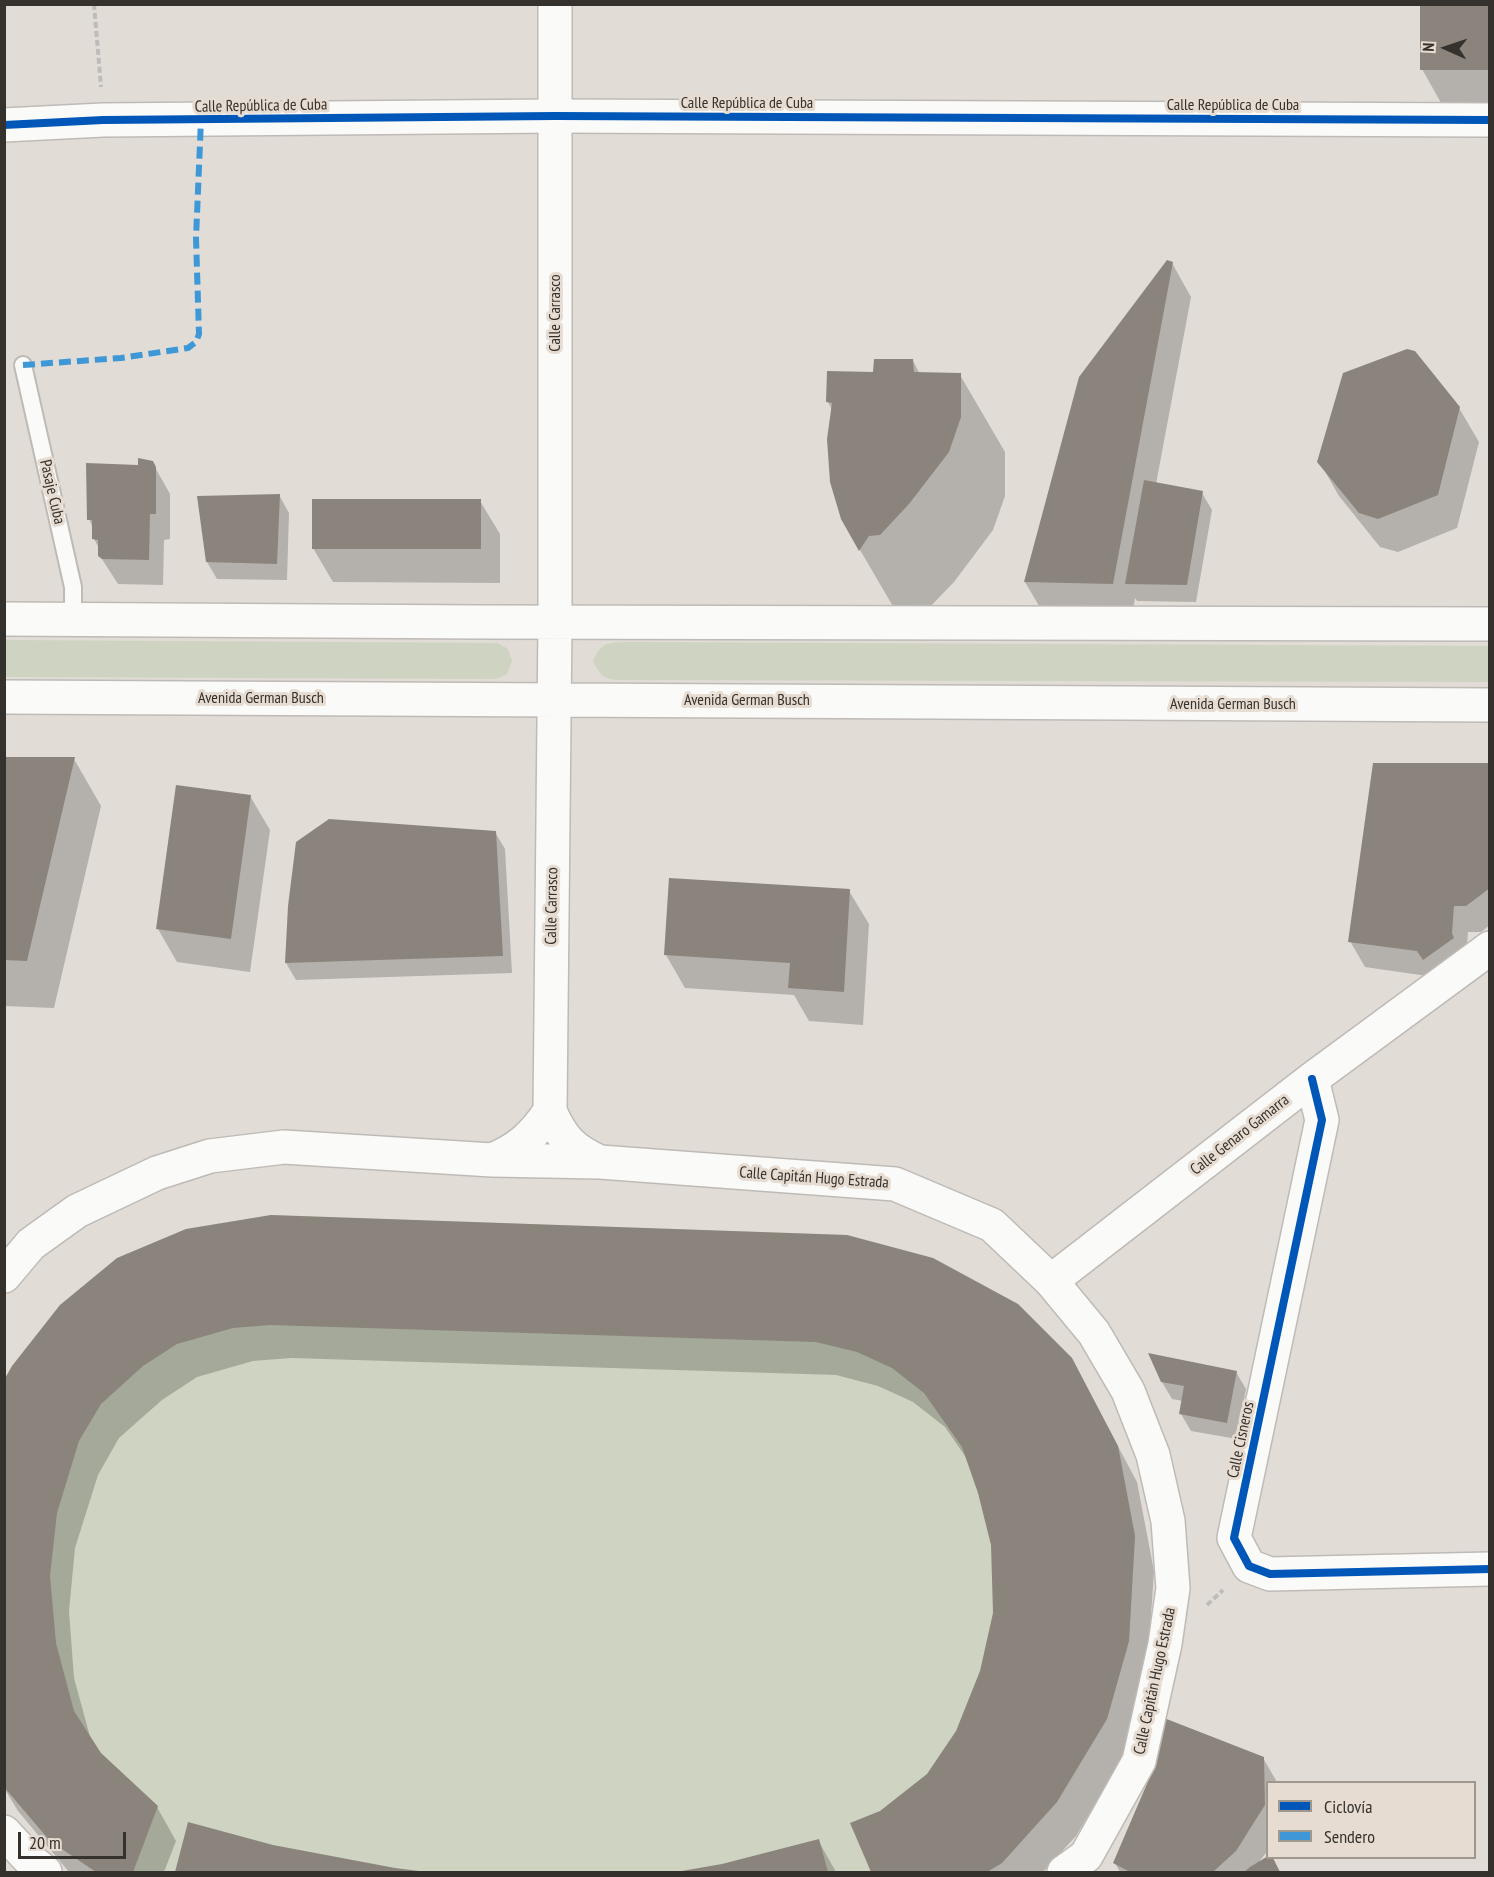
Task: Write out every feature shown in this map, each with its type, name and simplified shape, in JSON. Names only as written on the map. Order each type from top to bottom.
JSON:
[{"type":"main road","name":"Calle Carrasco","points":[[555,4],[555,700],[550,1111],[557,1128],[568,1143],[583,1155],[600,1162]]},
{"type":"main road","name":"Calle República de Cuba","points":[[4,125],[103,120],[555,116],[1490,120]]},
{"type":"main road","points":[[4,619],[1490,624]]},
{"type":"main road","name":"Avenida German Busch","points":[[4,697],[1490,705]]},
{"type":"main road","name":"Calle Genaro Gamarra","points":[[1051,1281],[1312,1079],[1490,948]]},
{"type":"main road","name":"Calle Cisneros","points":[[1312,1079],[1322,1120],[1234,1538],[1249,1566],[1270,1574],[1490,1569]]},
{"type":"main road","points":[[492,1160],[510,1152],[525,1141],[550,1111]]},
{"type":"main road","name":"Calle Capitán Hugo Estrada","points":[[4,1276],[31,1244],[77,1211],[157,1173],[210,1156],[284,1148],[492,1160],[600,1162],[895,1184],[992,1225],[1051,1281],[1094,1333],[1128,1391],[1153,1455],[1168,1521],[1173,1588],[1165,1644],[1139,1761],[1086,1856],[1064,1872]]},
{"type":"main road","points":[[4,1832],[45,1872]]},
{"type":"lane","name":"Pasaje Cuba","points":[[23,365],[73,587],[73,619]]},
{"type":"path","points":[[94,4],[103,120]]},
{"type":"green space","points":[[5,640],[497,643],[508,649],[512,661],[507,674],[496,679],[5,677]]},
{"type":"green space","points":[[625,642],[1489,646],[1490,682],[624,680],[605,677],[593,661],[596,655],[605,645]]},
{"type":"green space","points":[[271,1215],[847,1235],[933,1258],[1018,1304],[1072,1358],[1118,1446],[1135,1536],[1129,1641],[1107,1719],[1057,1802],[1002,1863],[987,1872],[96,1872],[50,1841],[5,1787],[4,1380],[12,1366],[60,1305],[117,1258],[186,1229]]},
{"type":"building","points":[[1420,4],[1490,4],[1490,70],[1420,70]]},
{"type":"building","points":[[1167,260],[1173,262],[1113,584],[1024,582],[1079,377]]},
{"type":"building","points":[[1407,349],[1415,351],[1460,407],[1438,495],[1378,519],[1359,513],[1317,462],[1343,373]]},
{"type":"building","points":[[874,359],[913,359],[914,372],[961,373],[961,417],[949,452],[909,504],[880,535],[869,536],[859,551],[841,519],[830,482],[827,439],[832,403],[826,402],[827,371],[873,372]]},
{"type":"building","points":[[138,458],[153,461],[156,467],[156,514],[150,514],[149,560],[102,559],[98,556],[98,540],[92,539],[92,520],[87,520],[86,463],[138,465]]},
{"type":"building","points":[[1144,480],[1203,491],[1187,585],[1125,584]]},
{"type":"building","points":[[280,494],[277,564],[206,562],[197,496]]},
{"type":"building","points":[[312,499],[481,499],[481,549],[312,549]]},
{"type":"building","points":[[4,757],[75,757],[27,961],[4,960]]},
{"type":"building","points":[[1373,763],[1490,763],[1490,888],[1466,906],[1454,906],[1452,933],[1454,938],[1423,960],[1417,951],[1348,942]]},
{"type":"building","points":[[176,785],[251,795],[231,939],[156,929]]},
{"type":"building","points":[[329,819],[496,831],[503,956],[285,963],[288,906],[296,842]]},
{"type":"building","points":[[669,878],[850,889],[844,992],[788,988],[790,963],[664,955]]},
{"type":"building","points":[[271,1215],[847,1235],[933,1258],[1018,1304],[1072,1358],[1118,1446],[1135,1536],[1129,1641],[1107,1719],[1057,1802],[1002,1863],[987,1872],[871,1872],[850,1823],[880,1811],[927,1774],[956,1731],[980,1671],[993,1613],[991,1545],[978,1493],[962,1447],[924,1393],[892,1368],[857,1352],[816,1342],[270,1325],[233,1328],[177,1344],[143,1366],[101,1404],[79,1441],[57,1513],[50,1576],[56,1643],[74,1711],[101,1753],[158,1806],[133,1872],[96,1872],[50,1841],[4,1787],[4,1380],[12,1366],[60,1305],[117,1258],[186,1229]]},
{"type":"building","points":[[1148,1353],[1237,1371],[1227,1423],[1179,1414],[1184,1386],[1161,1382]]},
{"type":"building","points":[[1164,1718],[1264,1757],[1265,1805],[1236,1851],[1213,1872],[1130,1872],[1113,1863],[1155,1765]]},
{"type":"building","points":[[188,1822],[273,1845],[419,1872],[175,1872]]},
{"type":"building","points":[[819,1839],[828,1872],[676,1872],[722,1864]]},
{"type":"building","points":[[1266,1857],[1274,1859],[1280,1872],[1244,1872]]},
{"type":"marked path","points":[[23,365],[121,358],[188,348],[196,342],[199,334],[196,238],[201,120]]},
{"type":"cycle path","points":[[4,125],[103,120],[555,116],[1490,120]]},
{"type":"cycle path","points":[[1312,1079],[1322,1120],[1234,1538],[1249,1566],[1270,1574],[1490,1569]]}]
